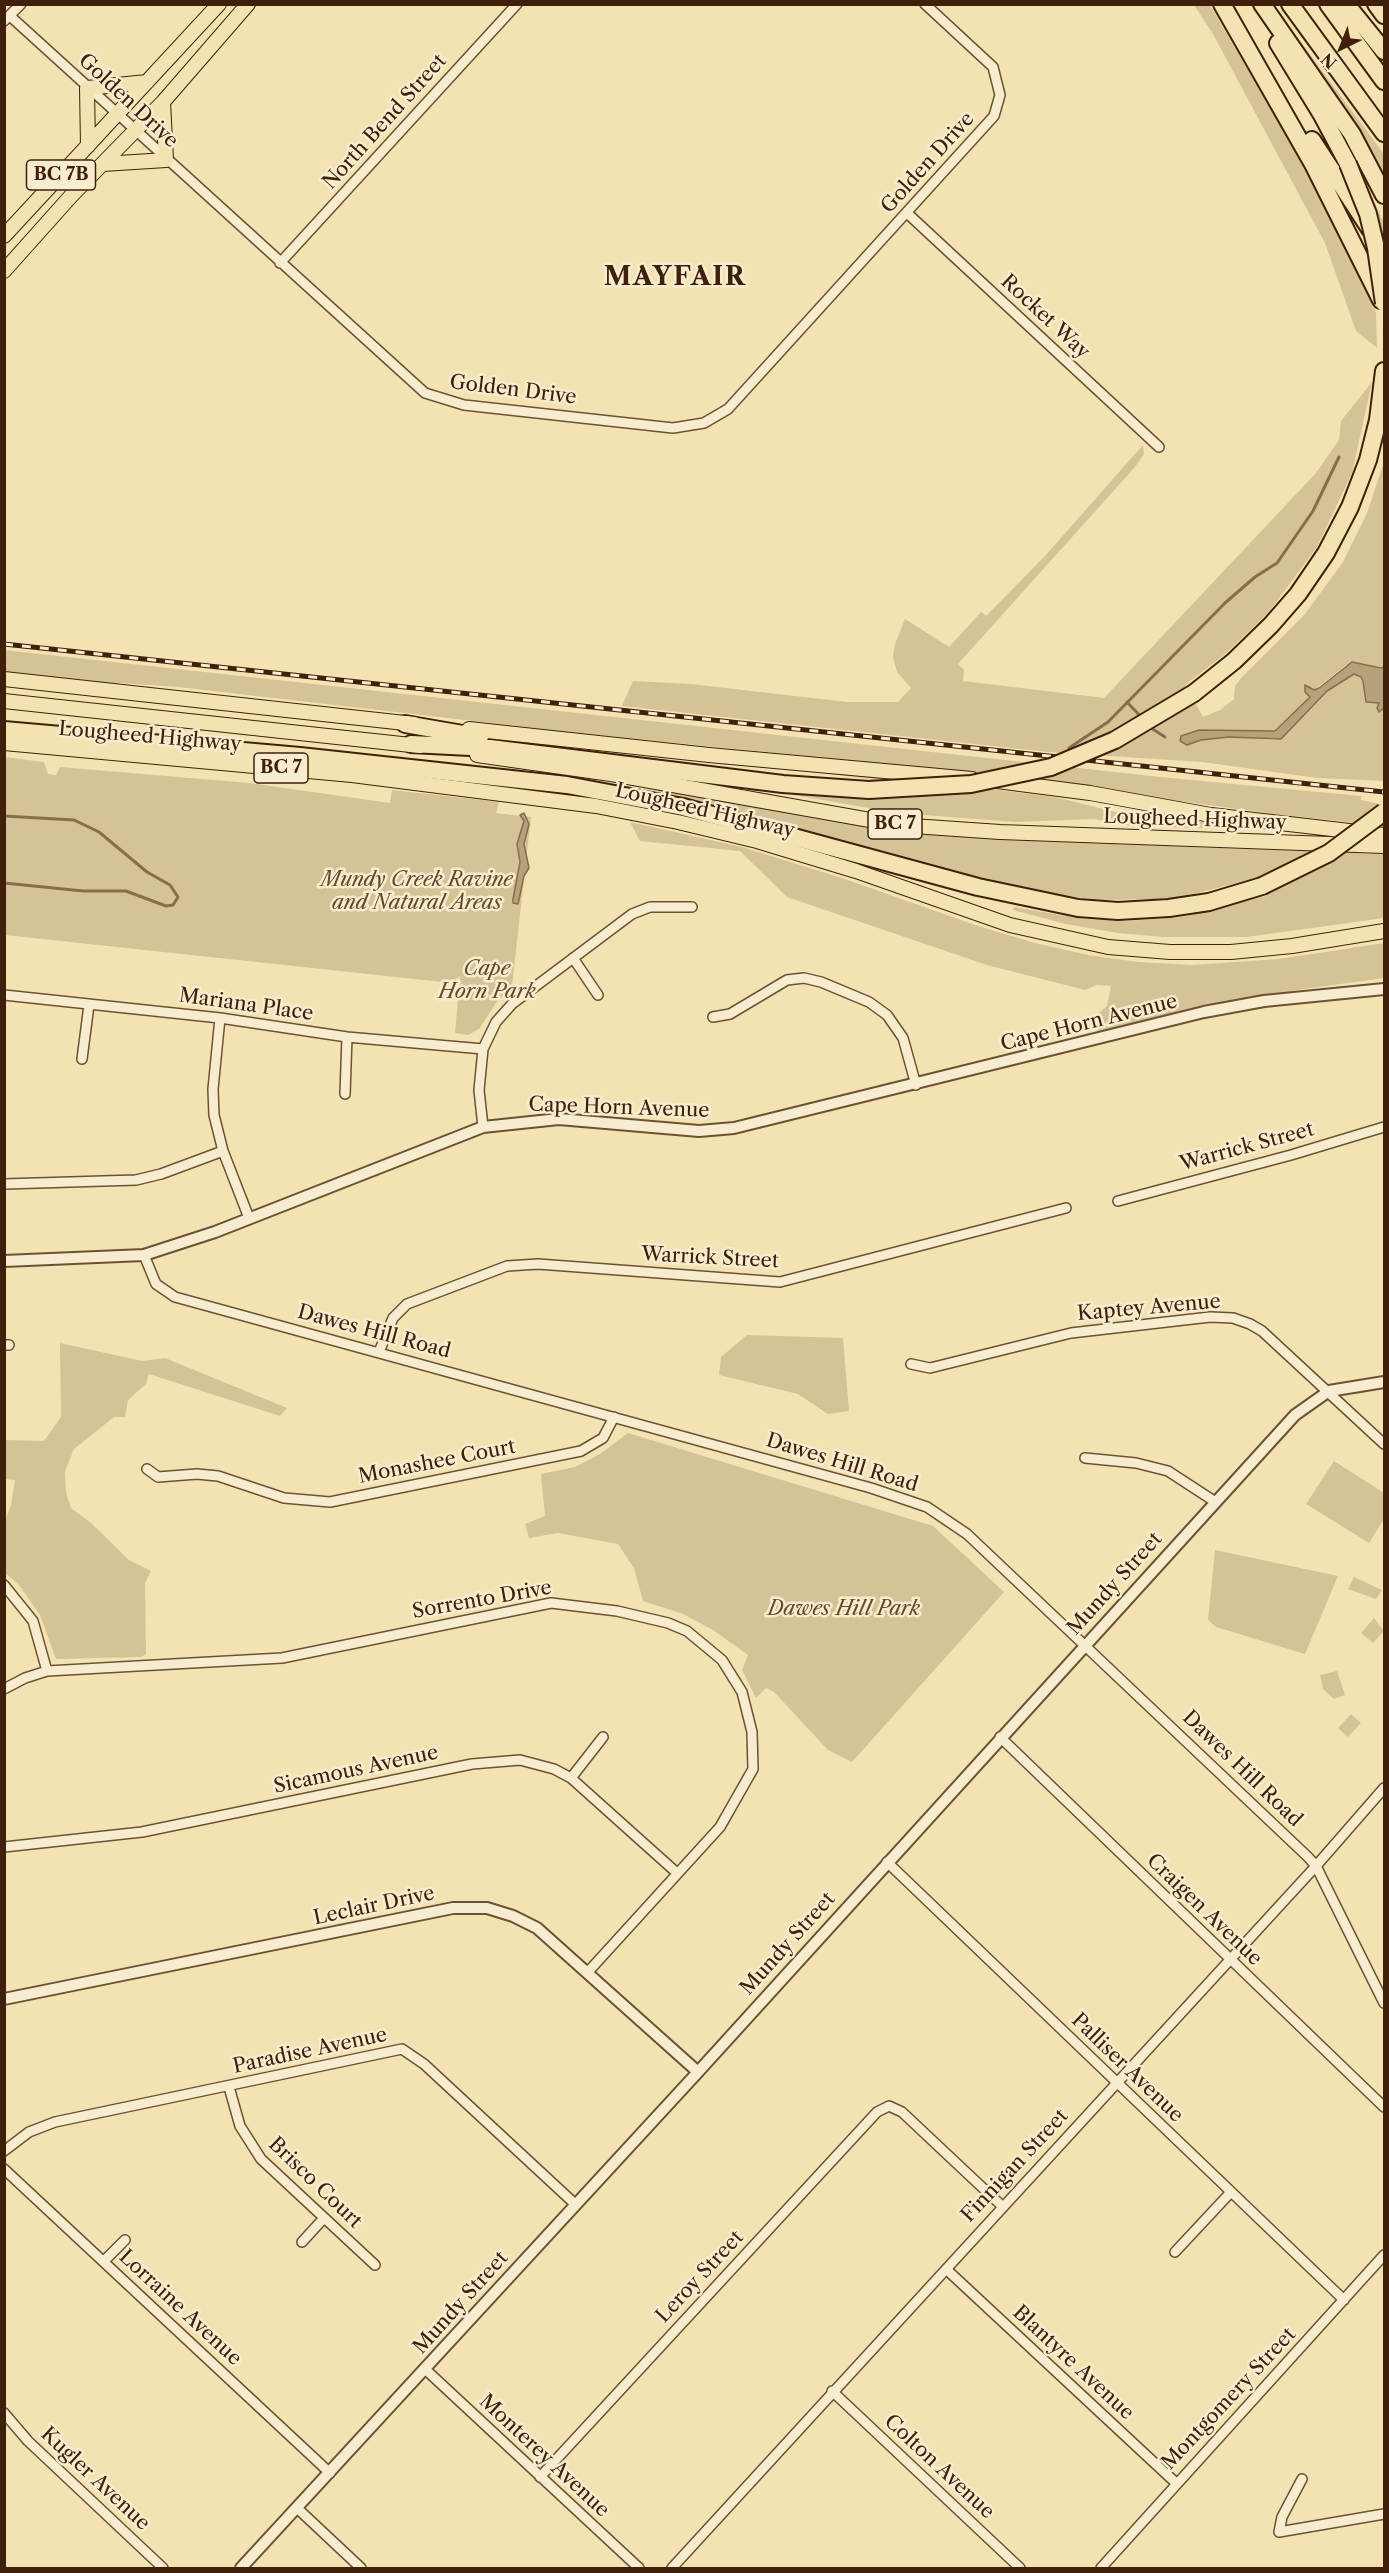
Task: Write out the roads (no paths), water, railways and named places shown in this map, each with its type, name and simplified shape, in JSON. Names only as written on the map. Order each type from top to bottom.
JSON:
[{"type":"highway","points":[[1225,4],[1384,250]]},
{"type":"highway","points":[[1225,4],[1353,240],[1384,309]]},
{"type":"highway","points":[[1253,4],[1322,115],[1348,164],[1368,213],[1384,303]]},
{"type":"highway","points":[[1262,4],[1346,125],[1384,195]]},
{"type":"highway","points":[[1290,4],[1384,134]]},
{"type":"highway","points":[[1328,4],[1384,81]]},
{"type":"highway","points":[[1346,4],[1384,51]]},
{"type":"highway","points":[[1376,4],[1384,15]]},
{"type":"highway","points":[[411,744],[490,748],[771,783],[864,789],[971,784],[1051,767],[1115,740],[1194,693],[1234,661],[1271,625],[1298,594],[1326,553],[1350,507],[1368,460],[1378,420],[1384,372]]},
{"type":"highway","points":[[405,724],[465,735],[864,789]]},
{"type":"highway","points":[[4,730],[300,756],[567,785],[683,807],[988,890],[1078,908],[1118,911],[1169,908],[1209,902],[1263,886],[1329,853],[1384,812]]},
{"type":"main road","name":"BC 7B","points":[[4,236],[219,4]]},
{"type":"main road","name":"BC 7B","points":[[4,271],[163,102],[248,4]]},
{"type":"main road","points":[[88,146],[87,88],[147,82]]},
{"type":"main road","points":[[103,164],[166,160],[163,102]]},
{"type":"main road","points":[[4,680],[405,724],[1005,782],[1211,815],[1384,835]]},
{"type":"main road","name":"Lougheed Highway","points":[[4,701],[411,744],[601,772],[898,825],[980,831],[1384,846]]},
{"type":"main road","name":"Lougheed Highway","points":[[4,743],[352,775],[515,794],[607,808],[757,841],[856,871],[1028,930],[1108,947],[1170,952],[1231,952],[1292,946],[1384,931]]},
{"type":"street","points":[[7,19],[21,4]]},
{"type":"street","name":"North Bend Street","points":[[280,263],[517,4]]},
{"type":"street","name":"Golden Drive","points":[[7,19],[117,115],[408,380],[440,400],[464,405],[689,428],[717,418],[733,404],[989,124],[998,109],[999,88],[993,67],[925,4]]},
{"type":"street","name":"Rocket Way","points":[[907,213],[1159,447]]},
{"type":"street","points":[[483,1127],[479,1090],[483,1049],[496,1022],[512,1004],[632,914],[650,907],[692,907]]},
{"type":"street","points":[[573,958],[598,995]]},
{"type":"street","points":[[713,1017],[730,1014],[787,980],[804,978],[821,982],[868,1002],[887,1015],[903,1038],[916,1085]]},
{"type":"street","name":"Cape Horn Avenue","points":[[4,1261],[144,1255],[249,1218],[483,1127],[559,1119],[711,1131],[751,1125],[1204,1012],[1264,1001],[1384,989]]},
{"type":"street","name":"Mariana Place","points":[[4,995],[220,1018],[348,1037],[483,1049]]},
{"type":"street","points":[[82,1059],[89,1005]]},
{"type":"street","points":[[220,1018],[213,1105],[223,1150],[249,1218]]},
{"type":"street","points":[[345,1094],[348,1037]]},
{"type":"street","name":"Warrick Street","points":[[1118,1201],[1292,1155],[1384,1127]]},
{"type":"street","points":[[4,1184],[136,1180],[161,1174],[223,1150]]},
{"type":"street","name":"Warrick Street","points":[[379,1352],[393,1318],[407,1304],[507,1266],[537,1263],[780,1282],[1066,1208]]},
{"type":"street","name":"Dawes Hill Road","points":[[144,1255],[156,1284],[175,1297],[871,1488],[927,1507],[968,1534],[1316,1866],[1384,2002]]},
{"type":"street","name":"Kaptey Avenue","points":[[911,1364],[930,1368],[1049,1337],[1219,1317],[1242,1321],[1262,1331],[1384,1444]]},
{"type":"street","name":"Mundy Street","points":[[241,2568],[698,2072],[1214,1501],[1295,1415],[1329,1391],[1384,1382]]},
{"type":"street","name":"Monashee Court","points":[[147,1469],[158,1477],[197,1474],[218,1476],[296,1501],[330,1502],[581,1452],[596,1443],[608,1431],[614,1417]]},
{"type":"street","points":[[1085,1458],[1136,1463],[1168,1471],[1214,1501]]},
{"type":"street","points":[[4,1585],[33,1621],[47,1671]]},
{"type":"street","name":"Sorrento Drive","points":[[4,1689],[25,1678],[47,1671],[274,1659],[551,1603],[590,1606],[668,1623],[705,1643],[722,1659],[736,1681],[749,1718],[753,1769],[729,1815],[587,1973]]},
{"type":"street","points":[[571,1778],[603,1737]]},
{"type":"street","name":"Craigen Avenue","points":[[1000,1737],[1384,2107]]},
{"type":"street","name":"Sicamous Avenue","points":[[4,1847],[142,1832],[490,1761],[506,1760],[536,1763],[571,1778],[677,1873]]},
{"type":"street","name":"Finnigan Street","points":[[672,2568],[1316,1866],[1384,1788]]},
{"type":"street","name":"Palliser Avenue","points":[[887,1862],[1344,2300]]},
{"type":"street","name":"Leclair Drive","points":[[4,1999],[463,1907],[499,1911],[526,1921],[698,2072]]},
{"type":"street","name":"Paradise Avenue","points":[[4,2151],[29,2132],[55,2122],[402,2049],[424,2064],[575,2204]]},
{"type":"street","name":"Brisco Court","points":[[229,2087],[240,2126],[254,2150],[375,2265]]},
{"type":"street","name":"Leroy Street","points":[[540,2477],[872,2116],[890,2106],[908,2116],[1002,2206]]},
{"type":"street","name":"Lorraine Avenue","points":[[4,2169],[330,2473]]},
{"type":"street","points":[[1176,2252],[1231,2192]]},
{"type":"street","points":[[302,2242],[324,2218]]},
{"type":"street","points":[[104,2261],[125,2240]]},
{"type":"street","name":"Montgomery Street","points":[[1101,2568],[1384,2255]]},
{"type":"street","name":"Blantyre Avenue","points":[[946,2269],[1176,2483]]},
{"type":"street","name":"Monterey Avenue","points":[[425,2369],[639,2568]]},
{"type":"street","name":"Colton Avenue","points":[[832,2391],[1020,2568]]},
{"type":"street","name":"Kugler Avenue","points":[[4,2413],[28,2442],[163,2568]]},
{"type":"street","points":[[1302,2479],[1282,2517],[1279,2532],[1384,2514]]},
{"type":"street","points":[[297,2508],[361,2568]]},
{"type":"waterway","points":[[1069,748],[1108,722],[1225,603],[1255,577],[1277,563],[1313,511],[1339,457]]},
{"type":"waterway","points":[[1127,702],[1142,718]]},
{"type":"waterway","points":[[1148,726],[1165,737]]},
{"type":"waterway","points":[[4,816],[74,820],[99,832],[147,872],[170,885],[178,897],[173,905],[166,906],[126,891],[83,891],[4,883]]},
{"type":"railway","points":[[4,644],[1384,792]]},
{"type":"district","name":"MAYFAIR","points":[[675,277]]},
{"type":"park label","name":"Mundy Creek Ravine and Natural Areas","points":[[417,892]]},
{"type":"park label","name":"Cape Horn Park","points":[[487,980]]},
{"type":"park label","name":"Dawes Hill Park","points":[[844,1609]]}]
